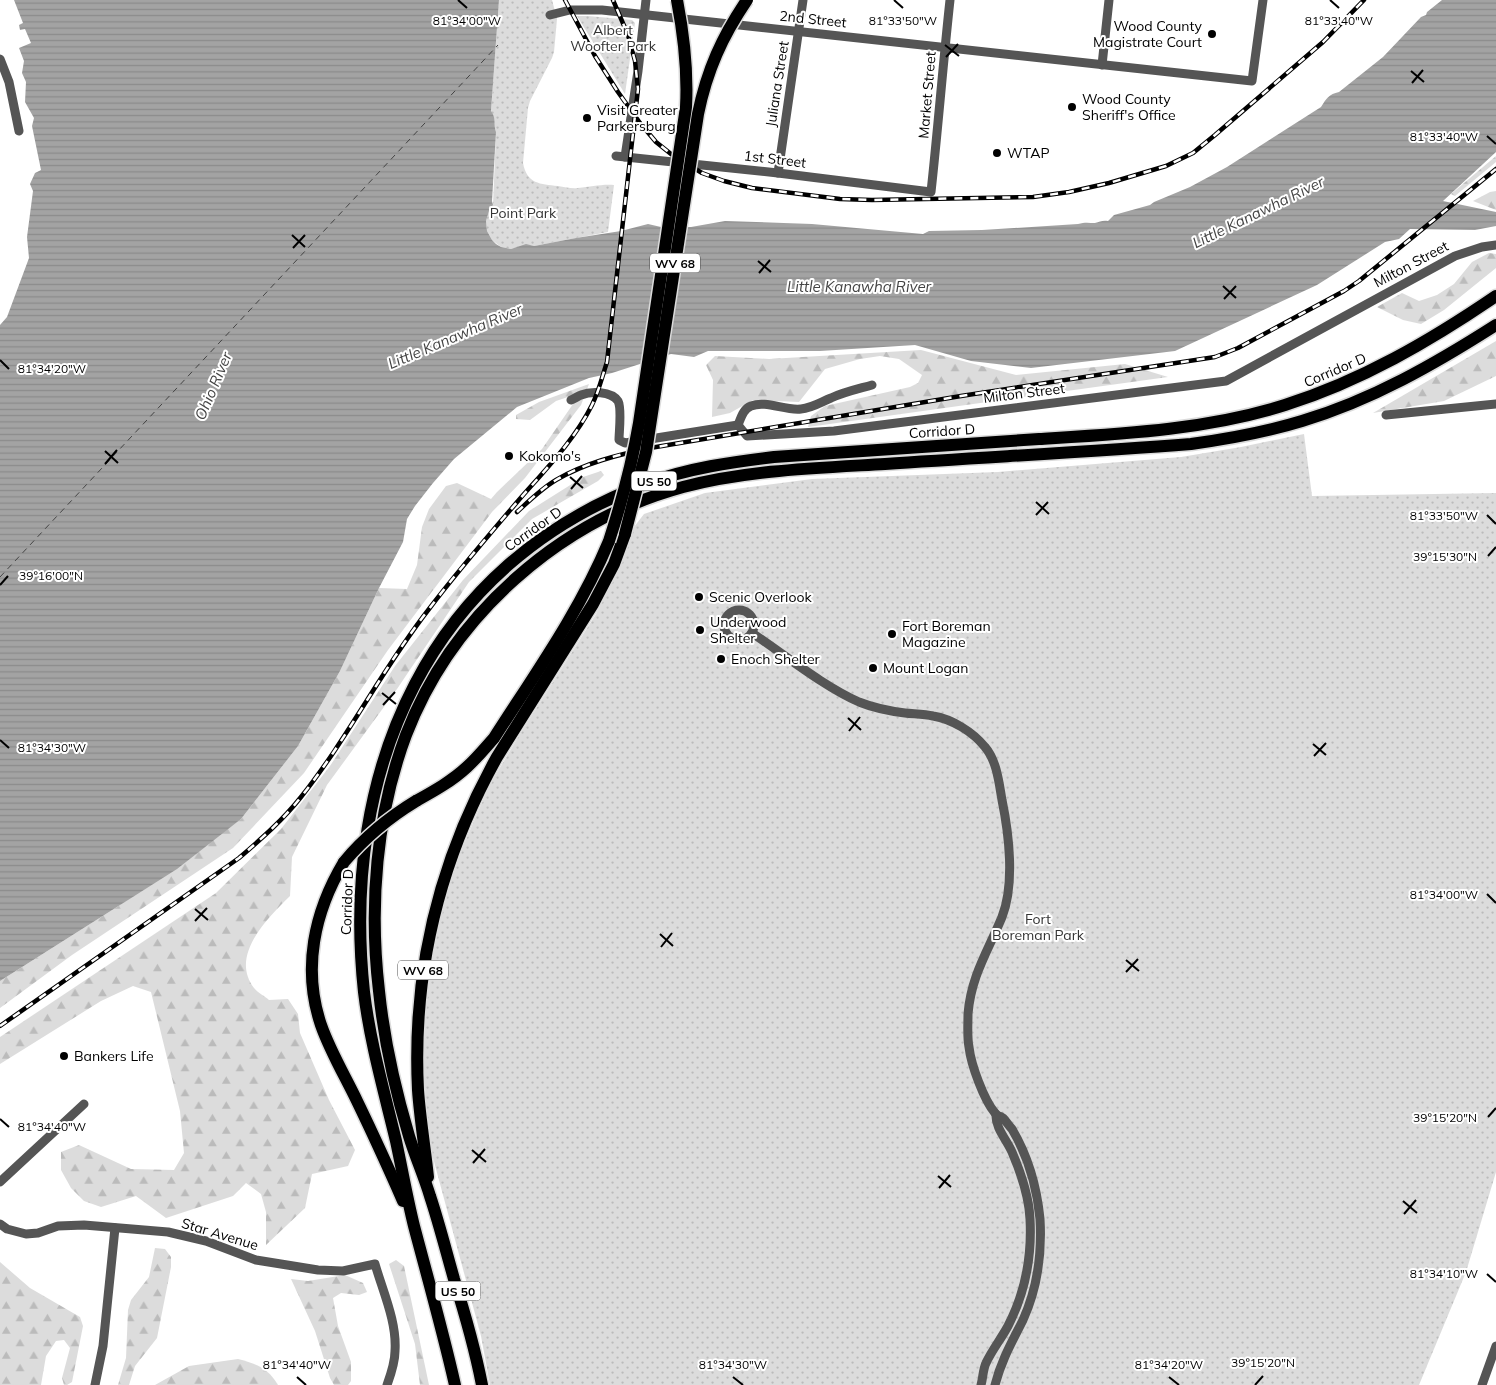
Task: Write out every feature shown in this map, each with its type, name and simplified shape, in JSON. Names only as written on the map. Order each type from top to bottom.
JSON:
[{"type":"highway","name":"WV 68","points":[[414,1224],[382,1152],[321,1026],[312,984],[312,954],[316,926],[325,897],[344,862],[359,844],[377,827],[395,814],[444,785],[466,769],[494,738],[578,603],[597,570],[609,541],[624,493],[636,440],[686,107],[688,86],[686,57],[677,0]]},
{"type":"highway","name":"WV 68","points":[[430,1197],[419,1101],[418,1032],[426,955],[440,892],[457,840],[486,778],[593,604],[614,564],[625,534],[646,452],[698,114],[704,86],[720,46],[747,0]]},
{"type":"highway","name":"Corridor D","points":[[455,1385],[447,1346],[414,1224],[370,1034],[364,992],[360,916],[369,820],[387,746],[402,709],[420,673],[441,640],[471,602],[504,568],[552,532],[587,511],[650,482],[730,463],[774,457],[1070,438],[1215,422],[1284,406],[1345,384],[1441,332],[1496,296]]},
{"type":"highway","name":"Corridor D","points":[[482,1385],[476,1353],[397,1090],[385,1034],[379,991],[375,945],[375,906],[382,833],[392,779],[407,734],[442,665],[467,629],[494,598],[522,572],[573,535],[610,514],[663,494],[717,480],[793,470],[1191,444],[1249,435],[1302,422],[1364,398],[1443,358],[1496,325]]},
{"type":"street","points":[[644,14],[646,0]]},
{"type":"street","name":"Juliana Street","points":[[778,173],[803,0]]},
{"type":"street","name":"Market Street","points":[[930,192],[950,0]]},
{"type":"street","points":[[1102,65],[1109,0]]},
{"type":"street","name":"2nd Street","points":[[550,15],[570,10],[602,10],[1252,81],[1263,0]]},
{"type":"street","name":"1st Street","points":[[644,14],[638,70],[621,156],[930,192]]},
{"type":"street","points":[[0,59],[9,82],[19,131]]},
{"type":"street","name":"Milton Street","points":[[738,425],[747,436],[834,431],[1226,380],[1455,256],[1482,247],[1496,245]]},
{"type":"street","points":[[571,400],[582,394],[593,393],[604,393],[612,397],[618,402],[620,408],[619,440],[625,443],[738,425],[744,411],[752,406],[760,404],[794,409],[810,408],[838,395],[872,385]]},
{"type":"street","points":[[1386,415],[1496,404]]},
{"type":"street","points":[[752,633],[818,678],[859,701],[892,711],[934,716],[960,726],[985,747],[996,769],[1004,810],[1010,867],[1010,889],[1003,915],[975,978],[968,1016],[969,1048],[979,1081],[987,1099],[996,1114],[1003,1118],[1011,1128],[1027,1160],[1037,1197],[1040,1258],[1031,1300],[1000,1365],[995,1385]]},
{"type":"street","points":[[0,1182],[84,1104]]},
{"type":"street","points":[[981,1385],[986,1364],[1020,1300],[1029,1257],[1030,1217],[1023,1182],[1017,1164],[996,1121],[996,1114]]},
{"type":"street","points":[[1017,1164],[1027,1160]]},
{"type":"street","name":"Star Avenue","points":[[0,1224],[7,1230],[26,1234],[38,1233],[58,1226],[168,1232],[206,1241],[256,1260],[318,1270],[343,1271],[375,1264],[395,1334],[395,1353],[387,1385]]},
{"type":"street","points":[[95,1385],[103,1346],[116,1228]]},
{"type":"street","points":[[1482,1385],[1496,1346]]},
{"type":"green space","name":"Point Park","points":[[499,0],[552,0],[557,19],[554,52],[528,108],[523,163],[525,170],[535,182],[546,185],[573,188],[614,185],[608,232],[511,249],[501,247],[492,240],[487,231],[486,221],[493,205],[496,132],[494,117],[491,112]]},
{"type":"green space","name":"Albert Woofter Park","points":[[577,16],[632,20],[635,23],[625,94]]},
{"type":"green space","points":[[1496,156],[1496,162],[1455,196],[1451,194]]},
{"type":"green space","points":[[1496,191],[1496,210],[1473,201],[1490,192]]},
{"type":"green space","points":[[1489,253],[1496,254],[1496,268],[1444,310],[1421,324],[1403,320],[1377,307],[1402,293],[1419,301],[1437,295],[1454,284],[1472,262]]},
{"type":"green space","points":[[1496,341],[1496,376],[1444,401],[1373,413]]},
{"type":"green space","points":[[921,350],[1016,375],[1125,364],[1168,377],[808,427],[811,416],[825,406],[910,387],[918,383],[922,375],[899,359],[880,356],[860,359],[825,369],[799,402],[753,400],[730,413],[712,417],[713,380],[706,365],[715,356],[769,359]]},
{"type":"green space","points":[[589,384],[581,405],[525,478],[492,512],[388,650],[304,773],[233,848],[72,955],[0,1008],[0,981],[117,907],[241,819],[298,746],[340,671],[379,588],[407,589],[417,565],[422,527],[429,509],[446,486],[457,483],[491,499],[542,449],[573,404],[568,397],[556,401],[530,420],[516,419],[516,415],[539,402]]},
{"type":"green space","name":"Fort Boreman Park","points":[[1304,434],[1312,496],[1496,493],[1496,1172],[1466,1272],[1419,1385],[490,1385],[481,1336],[429,1143],[422,1045],[429,957],[455,865],[489,786],[596,614],[634,527],[644,514],[705,493],[812,479],[998,472],[1181,457]]},
{"type":"green space","points":[[601,471],[604,475],[598,481],[532,519],[469,582],[397,689],[327,785],[292,857],[290,896],[262,926],[249,950],[246,963],[247,975],[254,988],[269,1000],[288,999],[298,1014],[300,1033],[329,1100],[355,1150],[348,1166],[312,1174],[305,1208],[266,1245],[266,1212],[261,1194],[246,1183],[233,1196],[166,1218],[136,1196],[101,1207],[84,1201],[71,1188],[61,1170],[61,1152],[79,1145],[131,1169],[174,1170],[184,1153],[180,1111],[151,992],[133,986],[101,1001],[0,1064],[0,1037],[216,893],[281,829],[330,766],[395,666],[463,580],[529,511],[583,477]]},
{"type":"green space","points":[[155,1248],[165,1249],[171,1257],[171,1267],[157,1338],[135,1366],[129,1385],[118,1385],[126,1358],[128,1310],[131,1300],[149,1277]]},
{"type":"green space","points":[[396,1260],[404,1266],[429,1385],[420,1385],[415,1344],[389,1264]]},
{"type":"green space","points":[[0,1262],[30,1288],[80,1317],[83,1326],[72,1382],[67,1385],[64,1385],[62,1378],[70,1348],[64,1340],[56,1341],[46,1356],[41,1385],[0,1385]]},
{"type":"green space","points":[[345,1275],[363,1283],[367,1292],[359,1295],[341,1293],[333,1298],[338,1326],[351,1362],[351,1381],[348,1385],[334,1385],[315,1331],[291,1279],[308,1281]]},
{"type":"green space","points":[[238,1359],[266,1371],[278,1385],[155,1385],[189,1366]]},
{"type":"water","points":[[14,0],[499,0],[491,111],[494,117],[496,132],[493,205],[486,221],[487,231],[492,240],[501,247],[511,249],[526,244],[534,246],[621,231],[648,224],[661,227],[691,227],[725,221],[812,224],[923,234],[929,231],[982,230],[1108,221],[1114,215],[1150,205],[1190,187],[1227,167],[1321,107],[1326,99],[1339,92],[1383,57],[1421,17],[1426,15],[1427,12],[1442,0],[1496,0],[1496,152],[1443,201],[1496,212],[1496,226],[1475,230],[1410,229],[1399,239],[1385,242],[1317,285],[1175,351],[1031,368],[971,361],[915,345],[820,351],[708,351],[694,357],[671,354],[612,373],[589,378],[517,407],[454,459],[415,506],[407,519],[403,542],[340,671],[298,746],[241,819],[177,869],[0,981],[0,325],[7,317],[29,258],[27,237],[33,191],[30,184],[35,173],[41,170],[32,126],[34,118],[25,102],[26,82],[22,73],[24,61],[19,48],[31,43],[25,29],[20,30],[19,25],[23,23]]},
{"type":"ferry route","points":[[0,577],[498,45]]},
{"type":"railway","points":[[565,0],[595,56],[618,92],[656,142],[671,154],[702,173],[752,188],[840,199],[872,200],[1033,197],[1069,192],[1109,183],[1166,166],[1193,153],[1215,135],[1323,42],[1364,0]]},
{"type":"railway","points":[[0,1026],[239,858],[287,814],[318,774],[396,655],[450,581],[558,455],[585,418],[597,394],[607,362],[638,89],[635,61],[628,35],[613,0]]},
{"type":"railway","points":[[517,512],[545,487],[567,474],[602,460],[650,448],[961,396],[1215,357],[1238,348],[1359,281],[1496,169]]},
{"type":"place","name":"Wood County Magistrate Court","points":[[1212,34]]},
{"type":"place","name":"Wood County Sheriff's Office","points":[[1072,107]]},
{"type":"place","name":"Visit Greater Parkersburg","points":[[587,118]]},
{"type":"place","name":"WTAP","points":[[997,153]]},
{"type":"place","name":"Kokomo's","points":[[509,456]]},
{"type":"place","name":"Scenic Overlook","points":[[699,597]]},
{"type":"place","name":"Underwood Shelter","points":[[700,630]]},
{"type":"place","name":"Fort Boreman Magazine","points":[[892,634]]},
{"type":"place","name":"Enoch Shelter","points":[[721,659]]},
{"type":"place","name":"Mount Logan","points":[[873,668]]},
{"type":"place","name":"Bankers Life","points":[[64,1056]]},
{"type":"water label","name":"Little Kanawha River","points":[[1258,212]]},
{"type":"water label","name":"Little Kanawha River","points":[[859,286]]},
{"type":"water label","name":"Little Kanawha River","points":[[455,336]]},
{"type":"water label","name":"Ohio River","points":[[213,386]]}]
